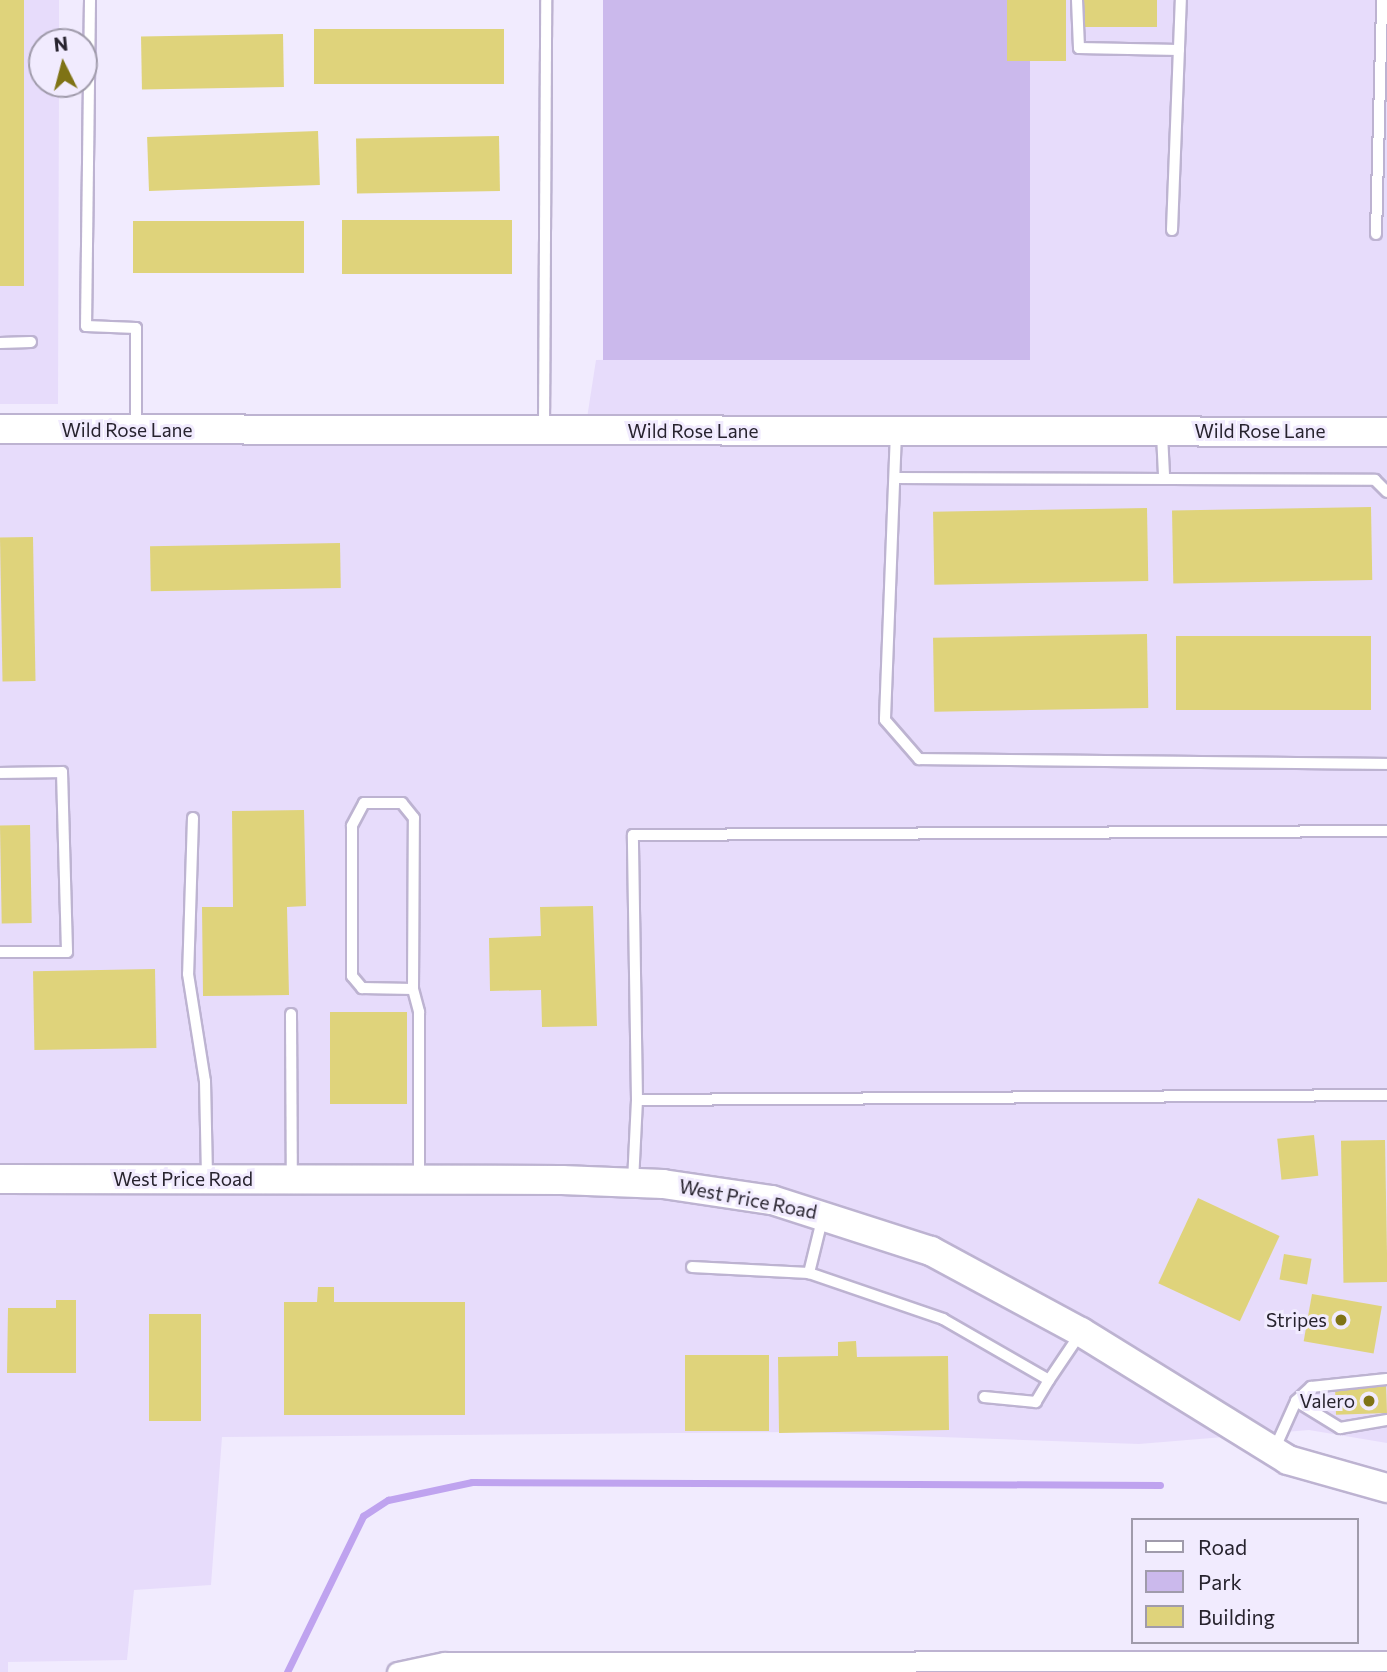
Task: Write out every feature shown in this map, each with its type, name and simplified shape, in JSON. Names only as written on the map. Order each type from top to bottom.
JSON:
[{"type":"main road","name":"Wild Rose Lane","points":[[0,429],[1387,432]]},
{"type":"main road","name":"West Price Road","points":[[0,1179],[419,1179],[634,1183],[718,1189],[824,1213],[931,1251],[1081,1332],[1273,1452],[1387,1488]]},
{"type":"street","points":[[397,1672],[444,1662],[1387,1661]]},
{"type":"lane","points":[[90,0],[86,326],[136,328],[136,430]]},
{"type":"lane","points":[[544,430],[546,0]]},
{"type":"lane","points":[[1077,0],[1079,48],[1179,50]]},
{"type":"lane","points":[[1172,230],[1181,0]]},
{"type":"lane","points":[[1376,234],[1382,168],[1382,0]]},
{"type":"lane","points":[[0,343],[31,342]]},
{"type":"lane","points":[[896,431],[885,720],[919,759],[1387,764]]},
{"type":"lane","points":[[1162,431],[1164,475]]},
{"type":"lane","points":[[895,478],[1164,475],[1375,480],[1387,492]]},
{"type":"lane","points":[[0,773],[62,772],[66,952],[0,952]]},
{"type":"lane","points":[[414,989],[362,988],[352,976],[352,826],[363,803],[402,803],[414,818],[414,989],[419,1012],[419,1179]]},
{"type":"lane","points":[[193,818],[188,974],[204,1070],[207,1179]]},
{"type":"lane","points":[[634,1183],[637,1100],[633,835],[1387,831]]},
{"type":"lane","points":[[291,1014],[292,1180]]},
{"type":"lane","points":[[637,1100],[1387,1095]]},
{"type":"lane","points":[[809,1273],[824,1213]]},
{"type":"lane","points":[[692,1267],[809,1273],[943,1320],[1049,1380]]},
{"type":"lane","points":[[984,1397],[1036,1402],[1081,1332]]},
{"type":"lane","points":[[1273,1452],[1296,1401],[1311,1387],[1387,1379]]},
{"type":"lane","points":[[1296,1401],[1340,1428],[1387,1420]]},
{"type":"shaded area","points":[[0,0],[59,0],[59,28],[28,28],[28,98],[59,98],[58,404],[0,404]]},
{"type":"shaded area","points":[[1030,0],[1387,0],[1387,1443],[1309,1430],[1139,1444],[799,1432],[222,1437],[211,1585],[134,1590],[127,1660],[8,1662],[8,1672],[0,1672],[0,445],[583,444],[596,360],[1028,353]]},
{"type":"green space","points":[[603,0],[1030,0],[1030,360],[603,360]]},
{"type":"building","points":[[0,0],[24,0],[24,286],[0,286]]},
{"type":"building","points":[[1007,0],[1066,0],[1066,61],[1007,61]]},
{"type":"building","points":[[1084,0],[1157,0],[1157,27],[1084,27]]},
{"type":"building","points":[[314,29],[504,29],[504,84],[314,84]]},
{"type":"building","points":[[283,34],[284,87],[142,89],[141,36]]},
{"type":"building","points":[[318,131],[320,185],[149,191],[147,137]]},
{"type":"building","points":[[499,136],[500,191],[357,193],[356,138]]},
{"type":"building","points":[[342,220],[512,220],[512,274],[342,274]]},
{"type":"building","points":[[133,221],[304,221],[304,273],[133,273]]},
{"type":"building","points":[[1371,507],[1372,580],[1173,583],[1172,510]]},
{"type":"building","points":[[1147,508],[1148,581],[934,585],[933,512]]},
{"type":"building","points":[[33,537],[36,681],[3,682],[0,538]]},
{"type":"building","points":[[340,543],[341,588],[151,591],[150,546]]},
{"type":"building","points":[[1147,634],[1148,708],[934,712],[933,638]]},
{"type":"building","points":[[1176,636],[1371,636],[1371,710],[1176,710]]},
{"type":"building","points":[[304,810],[306,906],[287,907],[289,995],[203,996],[202,907],[233,907],[232,811]]},
{"type":"building","points":[[30,825],[32,923],[2,924],[0,826]]},
{"type":"building","points":[[593,906],[597,1026],[542,1027],[541,990],[490,991],[489,938],[541,936],[540,907]]},
{"type":"building","points":[[155,969],[156,1048],[34,1050],[33,971]]},
{"type":"building","points":[[330,1012],[407,1012],[407,1104],[330,1104]]},
{"type":"building","points":[[1314,1135],[1318,1176],[1281,1180],[1277,1139]]},
{"type":"building","points":[[1385,1140],[1387,1282],[1343,1283],[1341,1141]]},
{"type":"building","points":[[1198,1198],[1280,1236],[1240,1321],[1158,1283]]},
{"type":"building","points":[[1284,1254],[1312,1259],[1307,1284],[1279,1280]]},
{"type":"building","points":[[318,1287],[334,1287],[334,1302],[465,1302],[465,1415],[284,1415],[284,1302],[317,1302]]},
{"type":"building","points":[[1312,1294],[1382,1306],[1374,1354],[1304,1341]]},
{"type":"building","points":[[56,1300],[76,1300],[76,1373],[7,1373],[8,1308],[56,1308]]},
{"type":"building","points":[[149,1314],[201,1314],[201,1421],[149,1421]]},
{"type":"building","points":[[856,1341],[857,1357],[948,1356],[949,1430],[779,1433],[778,1357],[838,1356],[838,1342]]},
{"type":"building","points":[[685,1355],[769,1355],[769,1431],[685,1431]]},
{"type":"building","points":[[1386,1385],[1387,1413],[1336,1415],[1335,1387]]},
{"type":"waterway","points":[[287,1672],[363,1516],[388,1500],[472,1482],[1160,1485]]},
{"type":"place","name":"Stripes","points":[[1341,1320]]},
{"type":"place","name":"Valero","points":[[1369,1401]]}]
